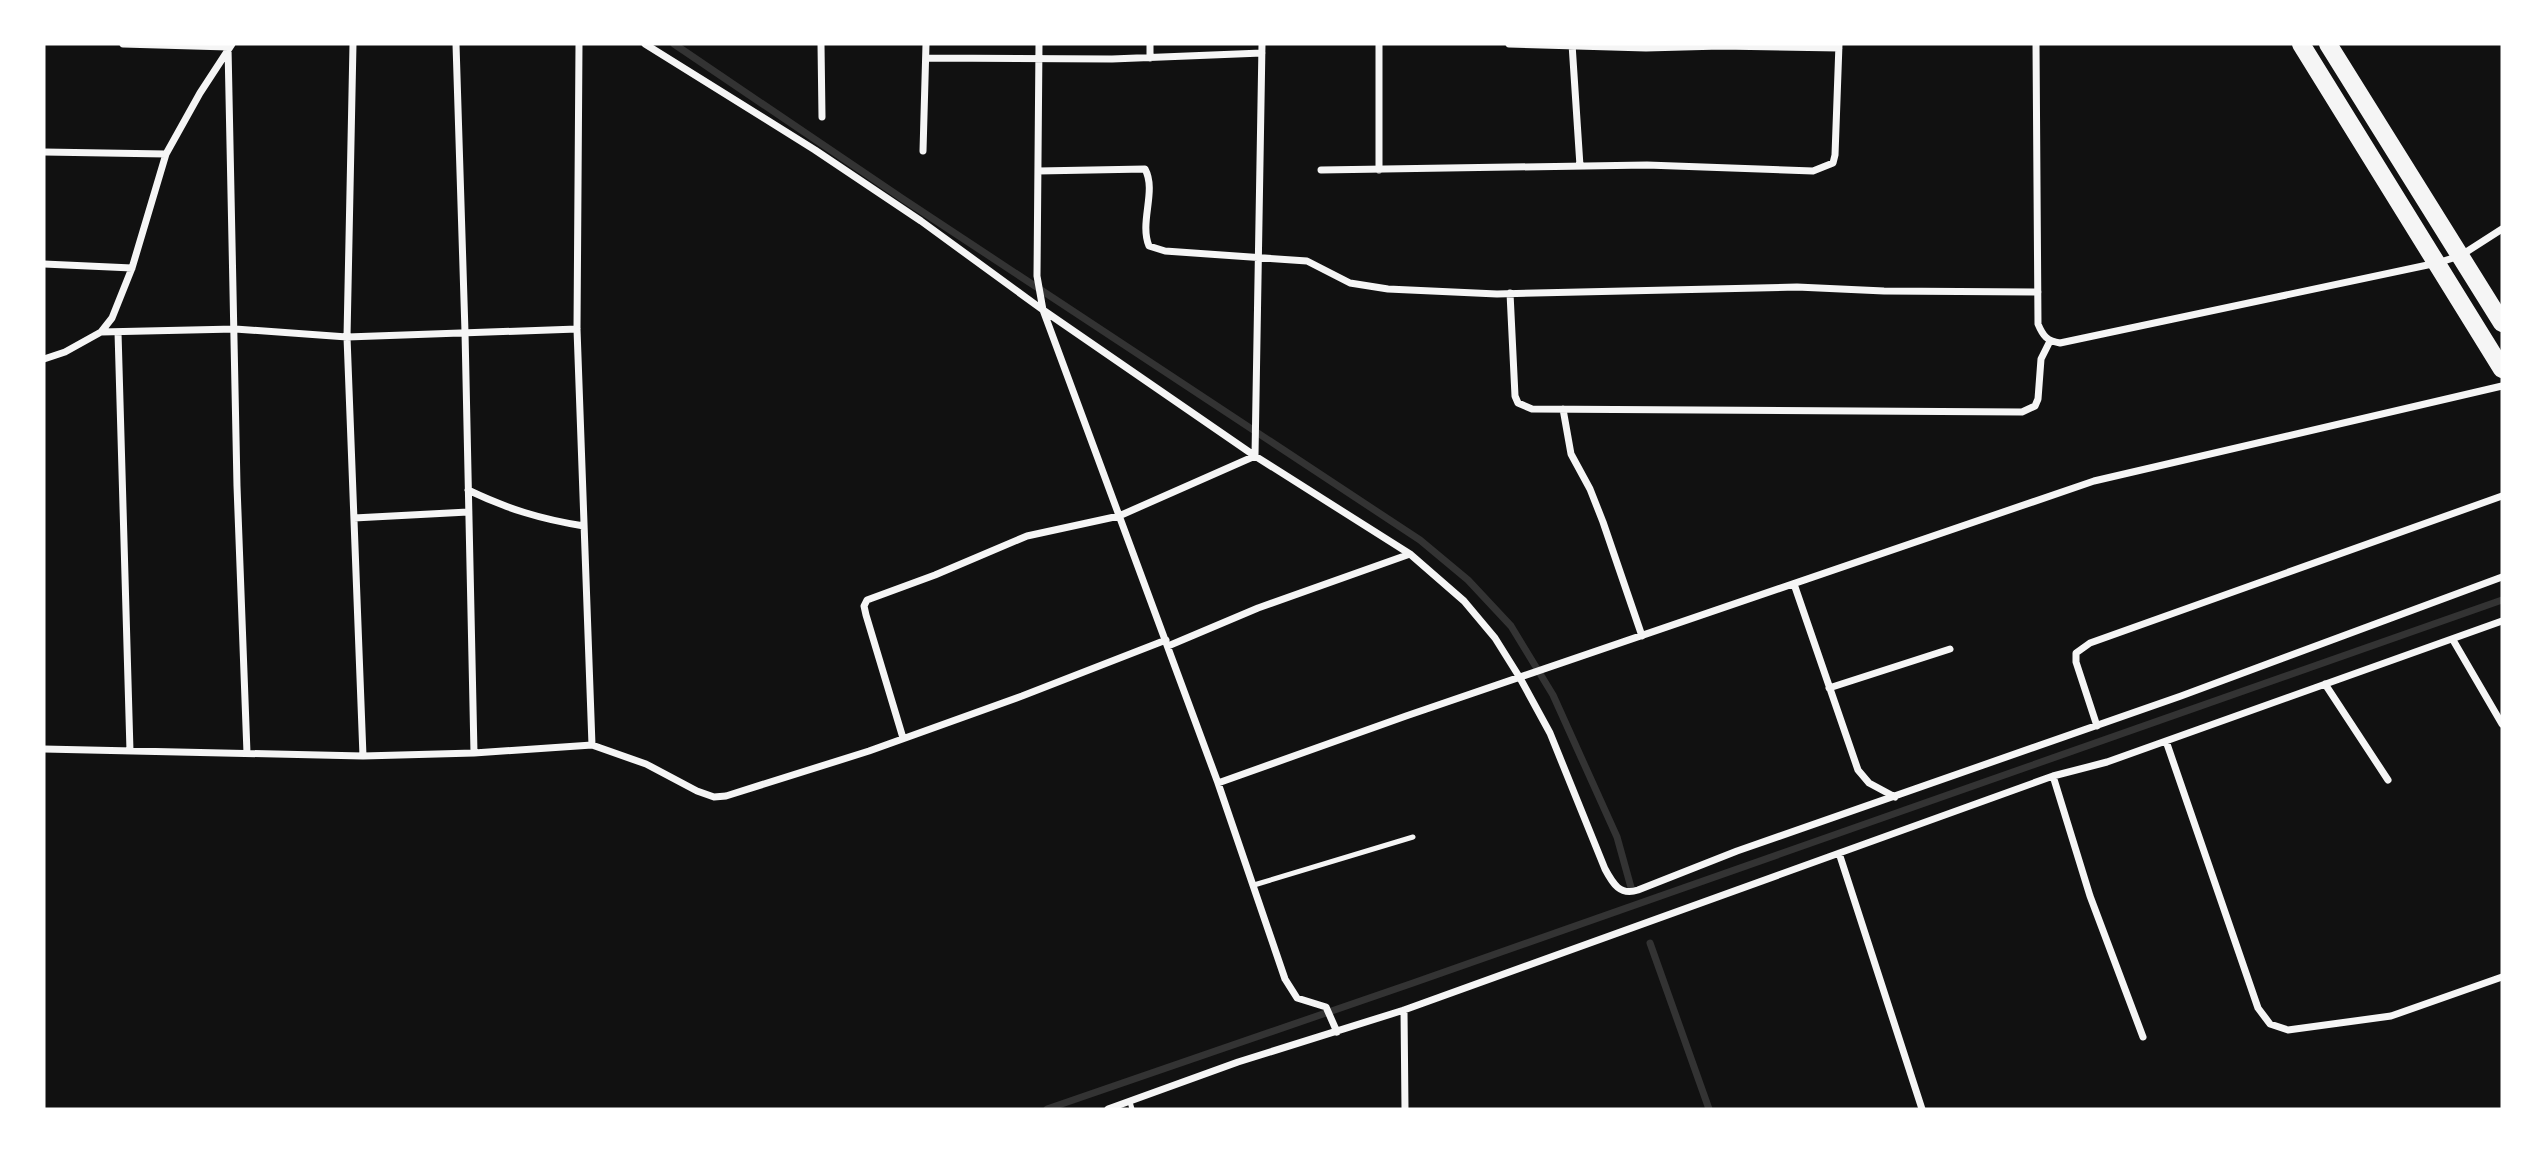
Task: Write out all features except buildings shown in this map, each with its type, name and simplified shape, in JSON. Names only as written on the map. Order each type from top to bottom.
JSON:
[{"type":"main road","points":[[2301,44],[2502,369]]},
{"type":"main road","points":[[2328,44],[2502,323]]},
{"type":"street","points":[[123,44],[230,46]]},
{"type":"street","points":[[353,44],[347,337],[363,756]]},
{"type":"street","points":[[456,44],[474,753]]},
{"type":"street","points":[[579,44],[577,328],[592,745]]},
{"type":"street","points":[[645,44],[815,150],[921,221],[1043,310],[1255,456],[1410,554],[1464,601],[1495,639],[1520,678],[1550,733],[1605,869],[1625,893],[1737,850],[1895,797],[2352,635],[2502,578]]},
{"type":"street","points":[[821,44],[822,117]]},
{"type":"street","points":[[923,151],[926,44]]},
{"type":"street","points":[[1039,44],[1037,276],[1043,310],[1218,783],[1254,885],[1266,930],[1292,992],[1297,998],[1323,1005],[1330,1013],[1337,1032]]},
{"type":"street","points":[[1150,44],[1150,58]]},
{"type":"street","points":[[1255,456],[1262,44]]},
{"type":"street","points":[[1379,44],[1379,170]]},
{"type":"street","points":[[1321,170],[1647,165],[1813,171],[1833,163],[1839,46],[1646,48],[1509,44]]},
{"type":"street","points":[[1572,44],[1580,166]]},
{"type":"street","points":[[2036,44],[2038,324],[2043,335],[2050,341],[2060,343],[2437,263],[2460,256],[2502,229]]},
{"type":"street","points":[[44,359],[65,352],[101,332],[112,318],[132,268],[166,154],[230,46]]},
{"type":"street","points":[[230,46],[237,486],[247,753]]},
{"type":"street","points":[[927,58],[1150,58],[1262,53]]},
{"type":"street","points":[[44,152],[166,154]]},
{"type":"street","points":[[1038,171],[1144,169],[1149,179],[1146,228],[1149,246],[1165,251],[1314,262],[1337,278],[1367,286],[1510,293],[1797,287],[1884,291],[2038,292]]},
{"type":"street","points":[[44,264],[132,268]]},
{"type":"street","points":[[1510,293],[1515,396],[1518,403],[1532,409],[2022,412],[2035,406],[2038,399],[2041,359],[2050,341]]},
{"type":"street","points":[[101,332],[235,329],[347,337],[577,328]]},
{"type":"street","points":[[118,332],[130,751]]},
{"type":"street","points":[[1218,783],[2094,481],[2502,386]]},
{"type":"street","points":[[1563,409],[1572,454],[1603,522],[1642,636]]},
{"type":"street","points":[[903,738],[866,615],[864,606],[867,600],[1027,536],[1119,516],[1255,456]]},
{"type":"street","points":[[468,490],[530,516],[584,526]]},
{"type":"street","points":[[2097,726],[2076,662],[2076,653],[2090,643],[2502,496]]},
{"type":"street","points":[[354,518],[468,512]]},
{"type":"street","points":[[44,749],[363,756],[474,753],[592,745],[646,764],[714,797],[743,793],[1022,696],[1410,554]]},
{"type":"street","points":[[1794,584],[1858,771],[1869,783],[1895,797]]},
{"type":"street","points":[[1108,1109],[1131,1105],[1238,1062],[1404,1010],[2053,776],[2107,762],[2502,621]]},
{"type":"street","points":[[2452,640],[2502,724]]},
{"type":"street","points":[[1829,688],[1950,649]]},
{"type":"street","points":[[2325,684],[2388,780]]},
{"type":"street","points":[[2166,741],[2258,1008],[2270,1024],[2288,1030],[2391,1016],[2502,977]]},
{"type":"street","points":[[2053,776],[2090,896],[2143,1037]]},
{"type":"street","points":[[1839,853],[1922,1109]]},
{"type":"street","points":[[1404,1010],[1405,1109]]},
{"type":"lane","points":[[1254,885],[1413,837]]},
{"type":"waterway","points":[[674,44],[903,199],[1420,540],[1468,580],[1511,626],[1553,695],[1617,837],[1632,891]]},
{"type":"waterway","points":[[1047,1109],[2502,600]]},
{"type":"waterway","points":[[1650,943],[1709,1109]]}]
